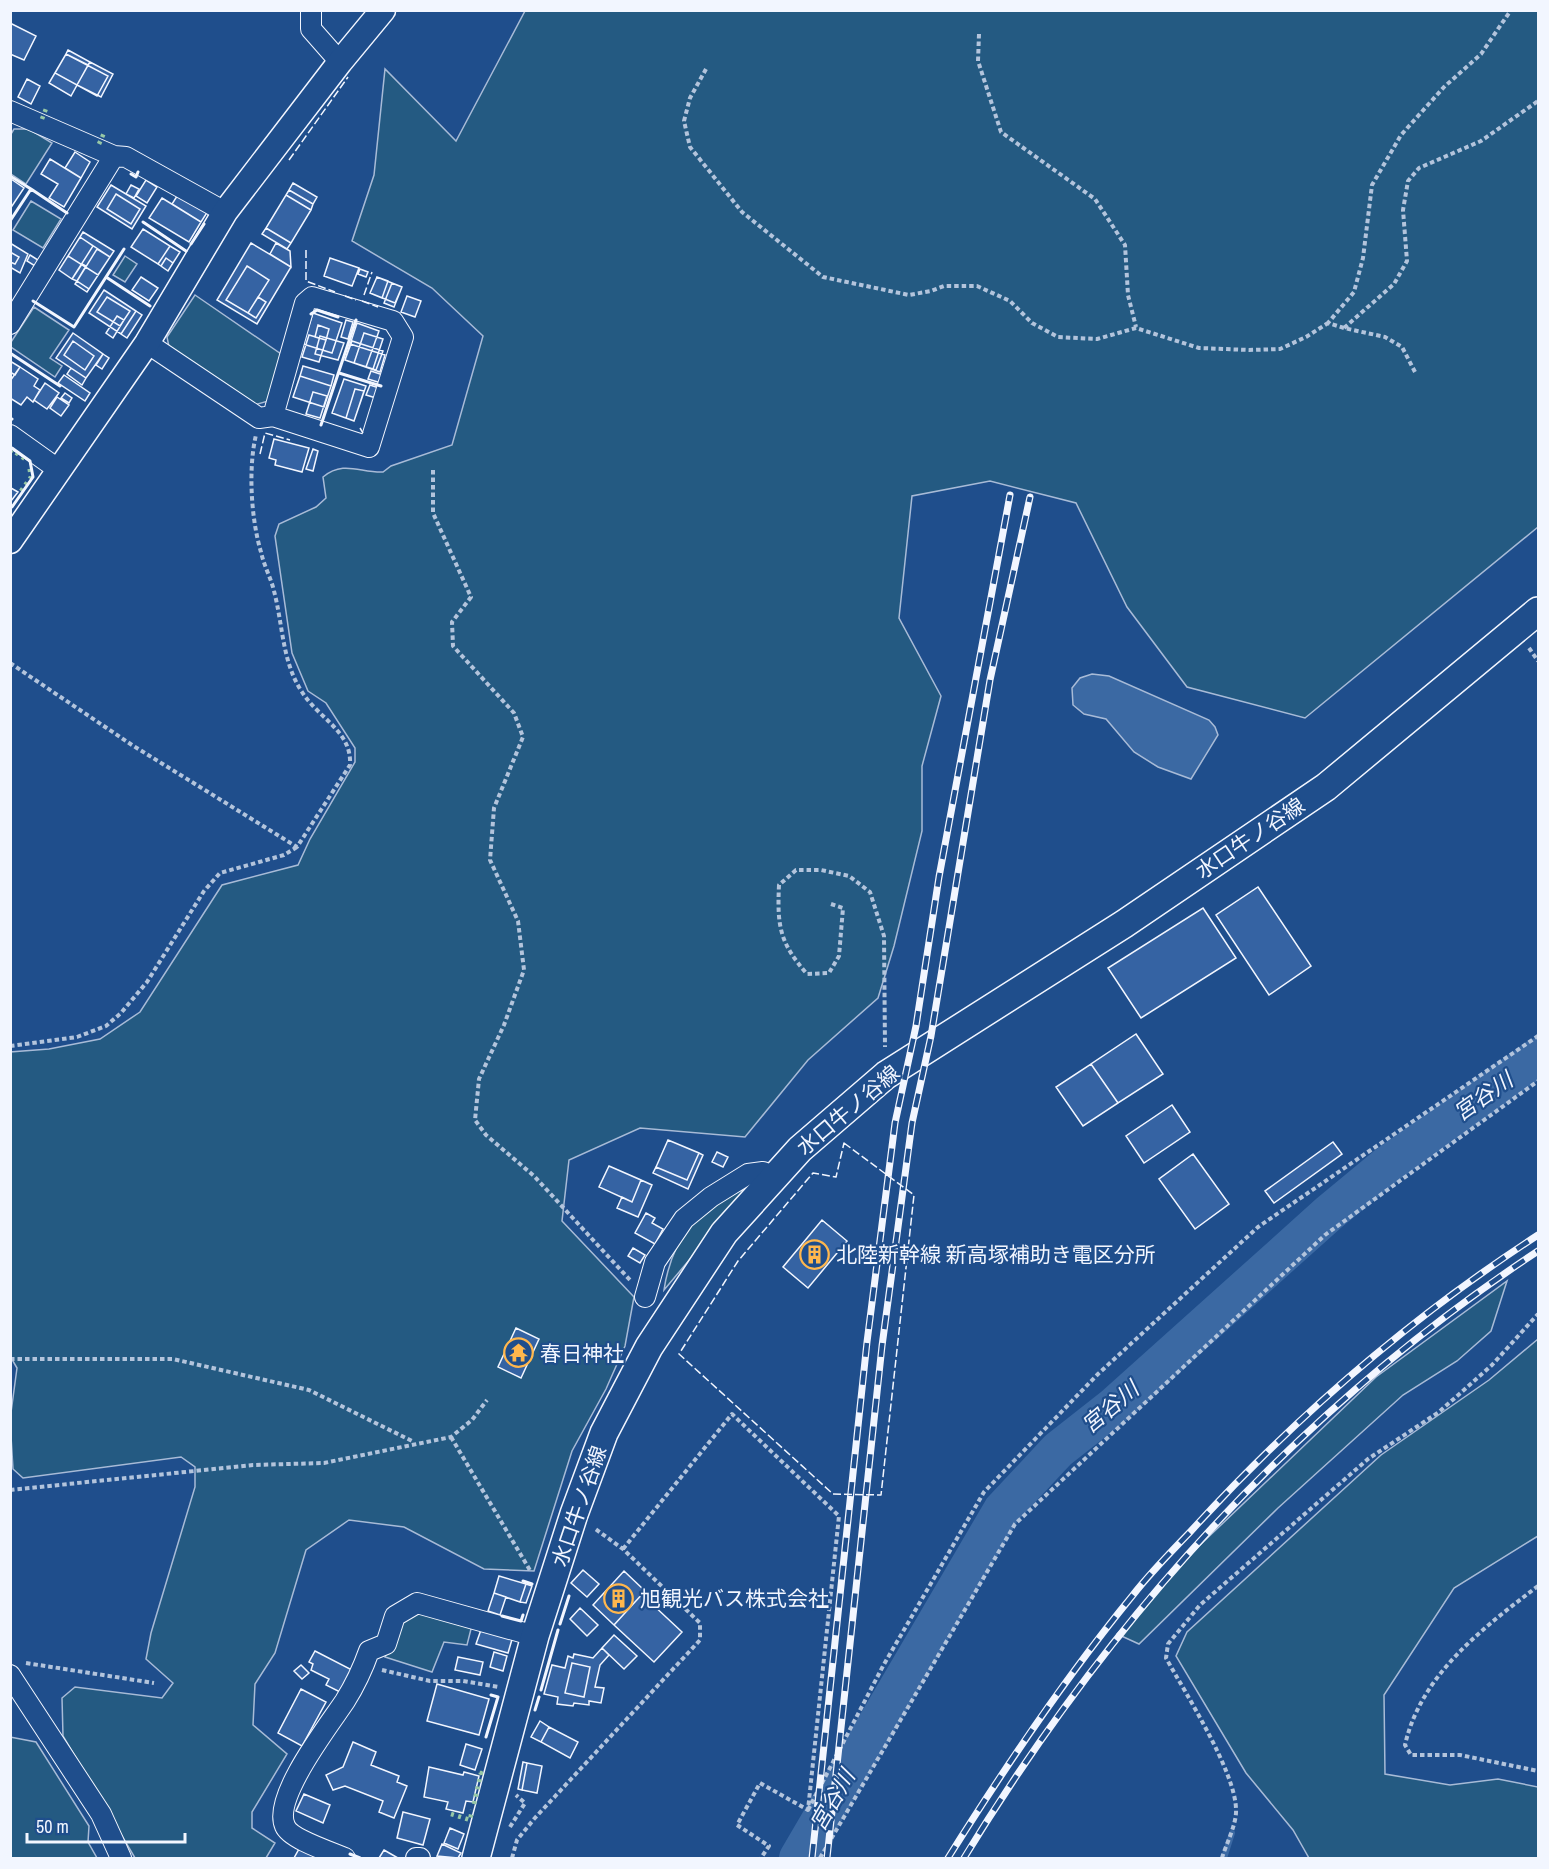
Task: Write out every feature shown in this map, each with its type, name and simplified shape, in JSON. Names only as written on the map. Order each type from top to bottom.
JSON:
[{"type":"main road","name":"水口牛ノ谷線","points":[[476,1858],[535,1636],[574,1514],[604,1433],[639,1364],[724,1233],[800,1149],[886,1075],[1124,924],[1326,787],[1539,611]]},
{"type":"street","points":[[311,10],[311,29],[340,62]]},
{"type":"street","points":[[10,541],[147,343],[225,212],[340,62],[383,10]]},
{"type":"street","points":[[12,115],[114,156],[126,157],[225,212]]},
{"type":"street","points":[[10,324],[114,156]]},
{"type":"street","points":[[147,343],[266,417],[369,447],[403,337],[393,321],[312,297],[305,303],[266,417]]},
{"type":"street","points":[[10,435],[59,470]]},
{"type":"street","points":[[645,1297],[655,1262],[684,1219],[711,1197],[748,1174],[763,1172],[775,1177]]},
{"type":"street","points":[[345,1858],[291,1834],[285,1826],[282,1814],[288,1792],[363,1666],[369,1651],[386,1644],[395,1616],[417,1603],[535,1636]]},
{"type":"street","points":[[16,1669],[101,1814],[121,1858]]},
{"type":"path","points":[[706,69],[690,98],[684,121],[690,147],[742,212],[823,277],[909,295],[944,286],[977,286],[1010,301],[1032,322],[1058,337],[1097,339],[1136,328],[1199,348],[1280,349],[1306,338],[1328,323],[1354,292],[1363,258],[1372,185],[1401,135],[1444,87],[1480,54],[1511,10]]},
{"type":"path","points":[[979,34],[978,61],[1001,132],[1095,199],[1125,246],[1128,295],[1136,328]]},
{"type":"path","points":[[1344,328],[1394,284],[1407,261],[1403,210],[1408,181],[1419,168],[1481,141],[1539,101]]},
{"type":"path","points":[[1328,323],[1385,337],[1402,346],[1415,372]]},
{"type":"path","points":[[10,1046],[76,1037],[106,1026],[121,1013],[147,982],[204,891],[220,873],[284,855],[297,847],[350,765],[351,750],[336,727],[321,716],[302,692],[289,665],[274,591],[260,550],[250,457],[266,417]]},
{"type":"path","points":[[433,470],[433,513],[471,597],[452,622],[453,646],[514,713],[523,737],[494,808],[490,861],[518,921],[524,970],[504,1025],[478,1079],[475,1120],[486,1135],[534,1176],[645,1297]]},
{"type":"path","points":[[10,663],[132,745],[297,847]]},
{"type":"path","points":[[831,904],[843,908],[839,956],[829,973],[807,974],[789,953],[778,917],[779,885],[796,870],[821,870],[849,876],[870,892],[884,936],[886,1075]]},
{"type":"path","points":[[808,1810],[883,1666],[984,1492],[1098,1374],[1258,1227],[1539,1036]]},
{"type":"path","points":[[820,1858],[1015,1524],[1325,1235],[1539,1081]]},
{"type":"path","points":[[1222,1858],[1237,1811],[1234,1794],[1227,1771],[1166,1658],[1168,1644],[1200,1605],[1368,1459],[1439,1412],[1492,1365],[1539,1314]]},
{"type":"path","points":[[10,1359],[172,1359],[309,1390],[415,1443]]},
{"type":"path","points":[[10,1490],[253,1465],[324,1463],[452,1437],[472,1420],[487,1400]]},
{"type":"path","points":[[623,1549],[732,1414],[839,1516],[808,1810]]},
{"type":"path","points":[[452,1437],[547,1598]]},
{"type":"path","points":[[512,1858],[517,1840],[534,1819],[700,1640],[700,1623],[623,1549],[574,1514]]},
{"type":"path","points":[[1539,1586],[1463,1646],[1420,1698],[1410,1723],[1405,1745],[1410,1755],[1461,1755],[1539,1771]]},
{"type":"path","points":[[363,1666],[430,1681],[463,1681],[519,1691]]},
{"type":"path","points":[[16,1669],[154,1683]]},
{"type":"path","points":[[761,1858],[769,1846],[737,1825],[760,1783],[808,1810]]},
{"type":"shaded area","points":[[525,11],[1538,11],[1538,527],[1305,718],[1187,687],[1127,607],[1076,503],[990,481],[912,496],[899,618],[941,696],[922,766],[922,831],[894,946],[878,998],[808,1060],[745,1137],[640,1128],[569,1160],[562,1221],[634,1297],[625,1346],[606,1389],[572,1451],[534,1571],[484,1569],[404,1527],[349,1520],[306,1550],[275,1653],[255,1684],[253,1725],[287,1754],[252,1812],[252,1828],[275,1843],[266,1858],[135,1858],[63,1736],[62,1698],[75,1687],[162,1698],[173,1683],[146,1659],[151,1633],[195,1487],[195,1467],[181,1457],[23,1478],[13,1469],[10,1420],[17,1368],[10,1356],[10,1052],[49,1049],[100,1039],[140,1012],[222,885],[298,865],[310,839],[355,762],[355,748],[326,703],[308,691],[292,653],[275,536],[279,524],[316,507],[326,498],[323,477],[331,472],[352,468],[383,472],[391,466],[452,445],[483,336],[432,288],[352,241],[374,175],[385,69],[456,141]]},
{"type":"shaded area","points":[[14,129],[29,129],[52,143],[26,184],[11,174],[11,134]]},
{"type":"shaded area","points":[[31,201],[61,219],[43,248],[13,230]]},
{"type":"shaded area","points":[[125,256],[137,264],[125,282],[113,275]]},
{"type":"shaded area","points":[[195,295],[284,356],[272,400],[254,405],[169,347],[167,337]]},
{"type":"shaded area","points":[[34,307],[69,330],[50,358],[62,366],[55,377],[11,347],[11,342]]},
{"type":"shaded area","points":[[1092,674],[1109,676],[1209,720],[1218,735],[1191,779],[1158,767],[1134,752],[1106,719],[1084,714],[1073,705],[1072,688],[1080,678]]},
{"type":"shaded area","points":[[749,1189],[664,1290],[673,1256],[690,1225],[716,1202],[731,1194]]},
{"type":"shaded area","points":[[1507,1281],[1491,1331],[1457,1361],[1403,1395],[1278,1508],[1139,1644],[1117,1634],[1200,1545],[1376,1377]]},
{"type":"shaded area","points":[[1538,1339],[1538,1536],[1454,1588],[1384,1695],[1385,1774],[1450,1785],[1498,1779],[1538,1787],[1538,1858],[1309,1858],[1293,1830],[1246,1773],[1176,1656],[1187,1632],[1381,1455],[1489,1380]]},
{"type":"shaded area","points":[[417,1608],[472,1625],[467,1645],[444,1642],[432,1672],[385,1657],[400,1618]]},
{"type":"shaded area","points":[[10,1737],[36,1742],[89,1826],[88,1842],[97,1858],[11,1858]]},
{"type":"building","points":[[10,23],[36,36],[24,60],[10,54]]},
{"type":"building","points":[[68,50],[90,62],[88,65],[66,54]]},
{"type":"building","points":[[66,54],[108,76],[97,96],[55,73]]},
{"type":"building","points":[[66,54],[88,65],[71,96],[49,83]]},
{"type":"building","points":[[90,62],[113,74],[101,97],[77,85]]},
{"type":"building","points":[[27,79],[40,86],[31,104],[18,97]]},
{"type":"building","points":[[75,152],[90,162],[81,178],[65,168]]},
{"type":"building","points":[[50,159],[81,178],[64,207],[49,198],[58,184],[41,174]]},
{"type":"building","points":[[11,179],[24,188],[10,209],[10,181]]},
{"type":"building","points":[[146,180],[157,187],[147,203],[136,196]]},
{"type":"building","points":[[293,183],[317,197],[313,204],[289,190]]},
{"type":"building","points":[[111,185],[146,206],[132,229],[97,207]]},
{"type":"building","points":[[131,185],[139,189],[134,198],[126,194]]},
{"type":"building","points":[[289,190],[313,204],[311,210],[286,195]]},
{"type":"building","points":[[179,193],[208,211],[201,222],[172,204]]},
{"type":"building","points":[[116,194],[140,209],[131,224],[107,209]]},
{"type":"building","points":[[286,195],[311,210],[291,243],[266,228]]},
{"type":"building","points":[[162,198],[201,222],[189,242],[149,218]]},
{"type":"building","points":[[266,228],[291,243],[287,249],[262,234]]},
{"type":"building","points":[[143,229],[170,246],[158,264],[131,247]]},
{"type":"building","points":[[83,232],[114,251],[110,257],[80,237]]},
{"type":"building","points":[[80,237],[93,246],[72,279],[59,270]]},
{"type":"building","points":[[80,237],[110,257],[98,275],[68,256]]},
{"type":"building","points":[[10,243],[28,254],[20,273],[10,267]]},
{"type":"building","points":[[251,243],[291,267],[257,324],[217,300]]},
{"type":"building","points":[[276,243],[290,251],[291,267],[270,254]]},
{"type":"building","points":[[170,246],[180,252],[173,263],[166,258],[161,266],[158,264]]},
{"type":"building","points":[[97,249],[110,257],[89,289],[77,281]]},
{"type":"building","points":[[10,252],[19,257],[15,264],[10,262]]},
{"type":"building","points":[[30,255],[38,260],[35,266],[27,261]]},
{"type":"building","points":[[166,258],[173,263],[168,271],[161,266]]},
{"type":"building","points":[[330,258],[359,268],[352,286],[324,276]]},
{"type":"building","points":[[82,264],[86,266],[77,281],[72,279]]},
{"type":"building","points":[[247,266],[269,280],[248,313],[226,300]]},
{"type":"building","points":[[360,269],[368,272],[366,277],[358,274]]},
{"type":"building","points":[[141,277],[158,288],[149,301],[132,290]]},
{"type":"building","points":[[377,277],[388,281],[382,298],[370,293]]},
{"type":"building","points":[[377,277],[402,287],[395,303],[370,293]]},
{"type":"building","points":[[77,281],[89,289],[87,292],[75,284]]},
{"type":"building","points":[[392,283],[402,287],[394,307],[384,303]]},
{"type":"building","points":[[104,290],[136,311],[121,334],[89,313]]},
{"type":"building","points":[[407,296],[421,301],[415,317],[401,312]]},
{"type":"building","points":[[107,297],[130,311],[120,326],[97,312]]},
{"type":"building","points":[[258,297],[266,302],[256,318],[248,313]]},
{"type":"building","points":[[136,311],[142,315],[127,338],[121,334]]},
{"type":"building","points":[[313,313],[342,323],[332,353],[303,344]]},
{"type":"building","points":[[117,316],[124,320],[113,338],[106,333]]},
{"type":"building","points":[[346,320],[353,322],[348,339],[341,337]]},
{"type":"building","points":[[357,323],[379,331],[366,367],[345,360]]},
{"type":"building","points":[[318,325],[329,329],[326,340],[315,337]]},
{"type":"building","points":[[73,333],[103,354],[86,378],[56,358]]},
{"type":"building","points":[[364,333],[383,339],[373,369],[354,363]]},
{"type":"building","points":[[309,335],[326,340],[319,362],[302,357]]},
{"type":"building","points":[[320,336],[344,343],[338,360],[315,354]]},
{"type":"building","points":[[73,341],[94,356],[85,370],[64,355]]},
{"type":"building","points":[[352,341],[383,351],[376,370],[345,360]]},
{"type":"building","points":[[350,344],[385,355],[380,372],[345,360]]},
{"type":"building","points":[[103,354],[109,358],[102,369],[96,365]]},
{"type":"building","points":[[10,361],[20,367],[15,375],[10,372]]},
{"type":"building","points":[[303,366],[334,375],[331,386],[300,376]]},
{"type":"building","points":[[20,367],[38,379],[34,386],[40,390],[33,402],[27,397],[21,405],[10,398],[10,381]]},
{"type":"building","points":[[71,368],[86,378],[82,385],[67,374]]},
{"type":"building","points":[[371,371],[383,375],[381,383],[368,379]]},
{"type":"building","points":[[64,375],[90,393],[85,401],[58,383]]},
{"type":"building","points":[[300,376],[331,386],[324,407],[293,397]]},
{"type":"building","points":[[344,379],[366,386],[354,421],[332,413]]},
{"type":"building","points":[[45,383],[59,393],[47,409],[34,400]]},
{"type":"building","points":[[370,385],[379,388],[376,398],[366,395]]},
{"type":"building","points":[[355,389],[364,391],[354,421],[346,418]]},
{"type":"building","points":[[313,392],[327,396],[320,418],[306,414]]},
{"type":"building","points":[[65,393],[72,398],[69,403],[61,398]]},
{"type":"building","points":[[57,397],[69,405],[61,416],[50,408]]},
{"type":"building","points":[[274,439],[309,448],[302,472],[275,465],[276,460],[269,458]]},
{"type":"building","points":[[313,449],[318,451],[313,471],[306,469]]},
{"type":"building","points":[[10,489],[18,492],[11,501]]},
{"type":"building","points":[[1258,887],[1311,966],[1269,995],[1216,915]]},
{"type":"building","points":[[1203,908],[1236,958],[1141,1018],[1108,968]]},
{"type":"building","points":[[1136,1034],[1163,1074],[1118,1103],[1091,1064]]},
{"type":"building","points":[[1091,1064],[1118,1103],[1083,1126],[1056,1087]]},
{"type":"building","points":[[1172,1105],[1190,1132],[1144,1163],[1126,1136]]},
{"type":"building","points":[[668,1140],[699,1153],[687,1180],[656,1167]]},
{"type":"building","points":[[1333,1142],[1342,1154],[1274,1203],[1265,1191]]},
{"type":"building","points":[[717,1152],[728,1157],[723,1167],[712,1162]]},
{"type":"building","points":[[699,1153],[703,1155],[688,1189],[653,1173],[656,1167],[687,1180]]},
{"type":"building","points":[[1193,1154],[1229,1204],[1195,1229],[1159,1179]]},
{"type":"building","points":[[609,1166],[641,1180],[632,1202],[599,1187]]},
{"type":"building","points":[[641,1180],[652,1185],[638,1217],[617,1208],[622,1197],[632,1202]]},
{"type":"building","points":[[646,1213],[655,1218],[652,1223],[663,1229],[655,1244],[635,1233]]},
{"type":"building","name":"北陸新幹線 新高塚補助き電区分所","points":[[822,1220],[847,1241],[808,1288],[783,1267]]},
{"type":"building","points":[[633,1248],[645,1255],[640,1263],[628,1256]]},
{"type":"building","name":"春日神社","points":[[516,1328],[539,1339],[521,1378],[498,1367]]},
{"type":"building","points":[[583,1570],[599,1584],[587,1597],[571,1583]]},
{"type":"building","name":"旭観光バス株式会社","points":[[624,1571],[645,1591],[614,1625],[593,1605]]},
{"type":"building","points":[[499,1576],[526,1584],[520,1602],[494,1593]]},
{"type":"building","points":[[526,1584],[532,1586],[526,1603],[520,1602]]},
{"type":"building","points":[[645,1591],[655,1600],[652,1604],[682,1632],[654,1662],[614,1625]]},
{"type":"building","points":[[494,1593],[506,1597],[500,1615],[488,1611]]},
{"type":"building","points":[[580,1608],[598,1625],[587,1636],[570,1619]]},
{"type":"building","points":[[482,1627],[513,1636],[508,1653],[476,1644]]},
{"type":"building","points":[[614,1635],[637,1656],[624,1669],[602,1648]]},
{"type":"building","points":[[602,1648],[609,1655],[600,1665],[595,1687],[604,1688],[601,1703],[589,1701],[589,1705],[574,1703],[573,1706],[557,1704],[558,1697],[544,1694],[552,1665],[565,1668],[568,1656],[573,1658],[574,1654],[593,1658]]},
{"type":"building","points":[[315,1651],[352,1670],[340,1692],[326,1685],[329,1679],[311,1670],[313,1664],[309,1662]]},
{"type":"building","points":[[494,1652],[507,1656],[503,1671],[490,1667]]},
{"type":"building","points":[[458,1657],[483,1662],[480,1675],[455,1670]]},
{"type":"building","points":[[572,1663],[590,1667],[584,1697],[565,1693]]},
{"type":"building","points":[[301,1665],[309,1673],[302,1679],[294,1671]]},
{"type":"building","points":[[437,1684],[489,1699],[479,1735],[427,1721]]},
{"type":"building","points":[[301,1689],[326,1702],[302,1746],[278,1733]]},
{"type":"building","points":[[540,1721],[549,1727],[541,1742],[531,1737]]},
{"type":"building","points":[[549,1727],[578,1742],[570,1758],[541,1742]]},
{"type":"building","points":[[353,1742],[376,1752],[371,1765],[399,1776],[397,1782],[407,1786],[394,1818],[379,1812],[383,1801],[345,1786],[333,1790],[326,1775],[343,1767]]},
{"type":"building","points":[[466,1744],[482,1749],[475,1770],[460,1765]]},
{"type":"building","points":[[523,1762],[527,1763],[522,1790],[518,1789]]},
{"type":"building","points":[[527,1763],[542,1766],[537,1793],[522,1790]]},
{"type":"building","points":[[429,1767],[463,1775],[464,1772],[479,1776],[473,1802],[466,1801],[463,1813],[446,1809],[448,1802],[424,1797]]},
{"type":"building","points":[[304,1794],[330,1805],[323,1823],[296,1811]]},
{"type":"building","points":[[403,1812],[430,1819],[423,1845],[397,1838]]},
{"type":"building","points":[[450,1828],[464,1834],[458,1849],[444,1843]]},
{"type":"building","points":[[442,1844],[461,1853],[458,1858],[437,1856]]},
{"type":"building","points":[[299,1849],[318,1858],[294,1858]]},
{"type":"building","points":[[384,1850],[398,1858],[379,1858]]},
{"type":"waterway","name":"宮谷川","points":[[798,1858],[1002,1510],[1058,1450],[1114,1406],[1329,1213],[1387,1165],[1538,1057]]},
{"type":"waterway","points":[[1224,1858],[1232,1833]]},
{"type":"railway","points":[[812,1858],[867,1342],[895,1123],[916,1026],[939,877],[1010,495]]},
{"type":"railway","points":[[827,1858],[882,1346],[912,1123],[931,1036],[990,680],[1030,497]]},
{"type":"railway","points":[[948,1858],[991,1790],[1083,1658],[1147,1578],[1230,1489],[1312,1410],[1399,1335],[1444,1300],[1538,1235]]},
{"type":"railway","points":[[964,1858],[1021,1769],[1083,1683],[1148,1601],[1217,1522],[1291,1448],[1369,1378],[1451,1312],[1538,1251]]},
{"type":"hedge","points":[[42,119],[47,106]]},
{"type":"hedge","points":[[99,144],[104,133]]},
{"type":"hedge","points":[[10,452],[12,450],[25,459]]},
{"type":"hedge","points":[[21,491],[31,477],[29,465]]},
{"type":"hedge","points":[[474,1804],[481,1773],[478,1773]]},
{"type":"hedge","points":[[451,1814],[470,1820],[472,1810]]},
{"type":"fence","points":[[289,160],[348,77]]},
{"type":"fence","points":[[306,250],[306,281],[335,292]]},
{"type":"fence","points":[[364,295],[372,272]]},
{"type":"fence","points":[[345,296],[356,300]]},
{"type":"fence","points":[[362,301],[378,307]]},
{"type":"fence","points":[[360,428],[363,433]]},
{"type":"fence","points":[[260,454],[265,433],[290,440]]},
{"type":"fence","points":[[844,1143],[914,1195],[881,1495],[833,1494],[679,1354],[738,1261],[813,1173],[836,1177],[844,1143]]},
{"type":"wall","points":[[131,174],[136,177],[138,172]]},
{"type":"wall","points":[[10,176],[31,189],[10,221]]},
{"type":"wall","points":[[31,189],[67,213]]},
{"type":"wall","points":[[143,222],[186,251]]},
{"type":"wall","points":[[191,244],[204,224]]},
{"type":"wall","points":[[33,301],[74,327],[124,249]]},
{"type":"wall","points":[[106,277],[150,306]]},
{"type":"wall","points":[[311,314],[317,310],[338,317]]},
{"type":"wall","points":[[321,425],[356,320]]},
{"type":"wall","points":[[10,353],[60,386]]},
{"type":"wall","points":[[339,373],[381,386]]},
{"type":"wall","points":[[10,450],[12,448],[30,461],[33,477],[12,507]]},
{"type":"wall","points":[[523,1581],[532,1584]]},
{"type":"wall","points":[[560,1624],[569,1596]]},
{"type":"wall","points":[[502,1616],[521,1621],[523,1615]]},
{"type":"wall","points":[[541,1690],[558,1630]]},
{"type":"wall","points":[[486,1737],[498,1697],[491,1695]]},
{"type":"wall","points":[[535,1710],[539,1697]]},
{"type":"wall","points":[[350,1854],[360,1858]]},
{"type":"place","name":"北陸新幹線 新高塚補助き電区分所","points":[[815,1254]]},
{"type":"place","name":"春日神社","points":[[519,1353]]},
{"type":"place","name":"旭観光バス株式会社","points":[[619,1598]]}]
